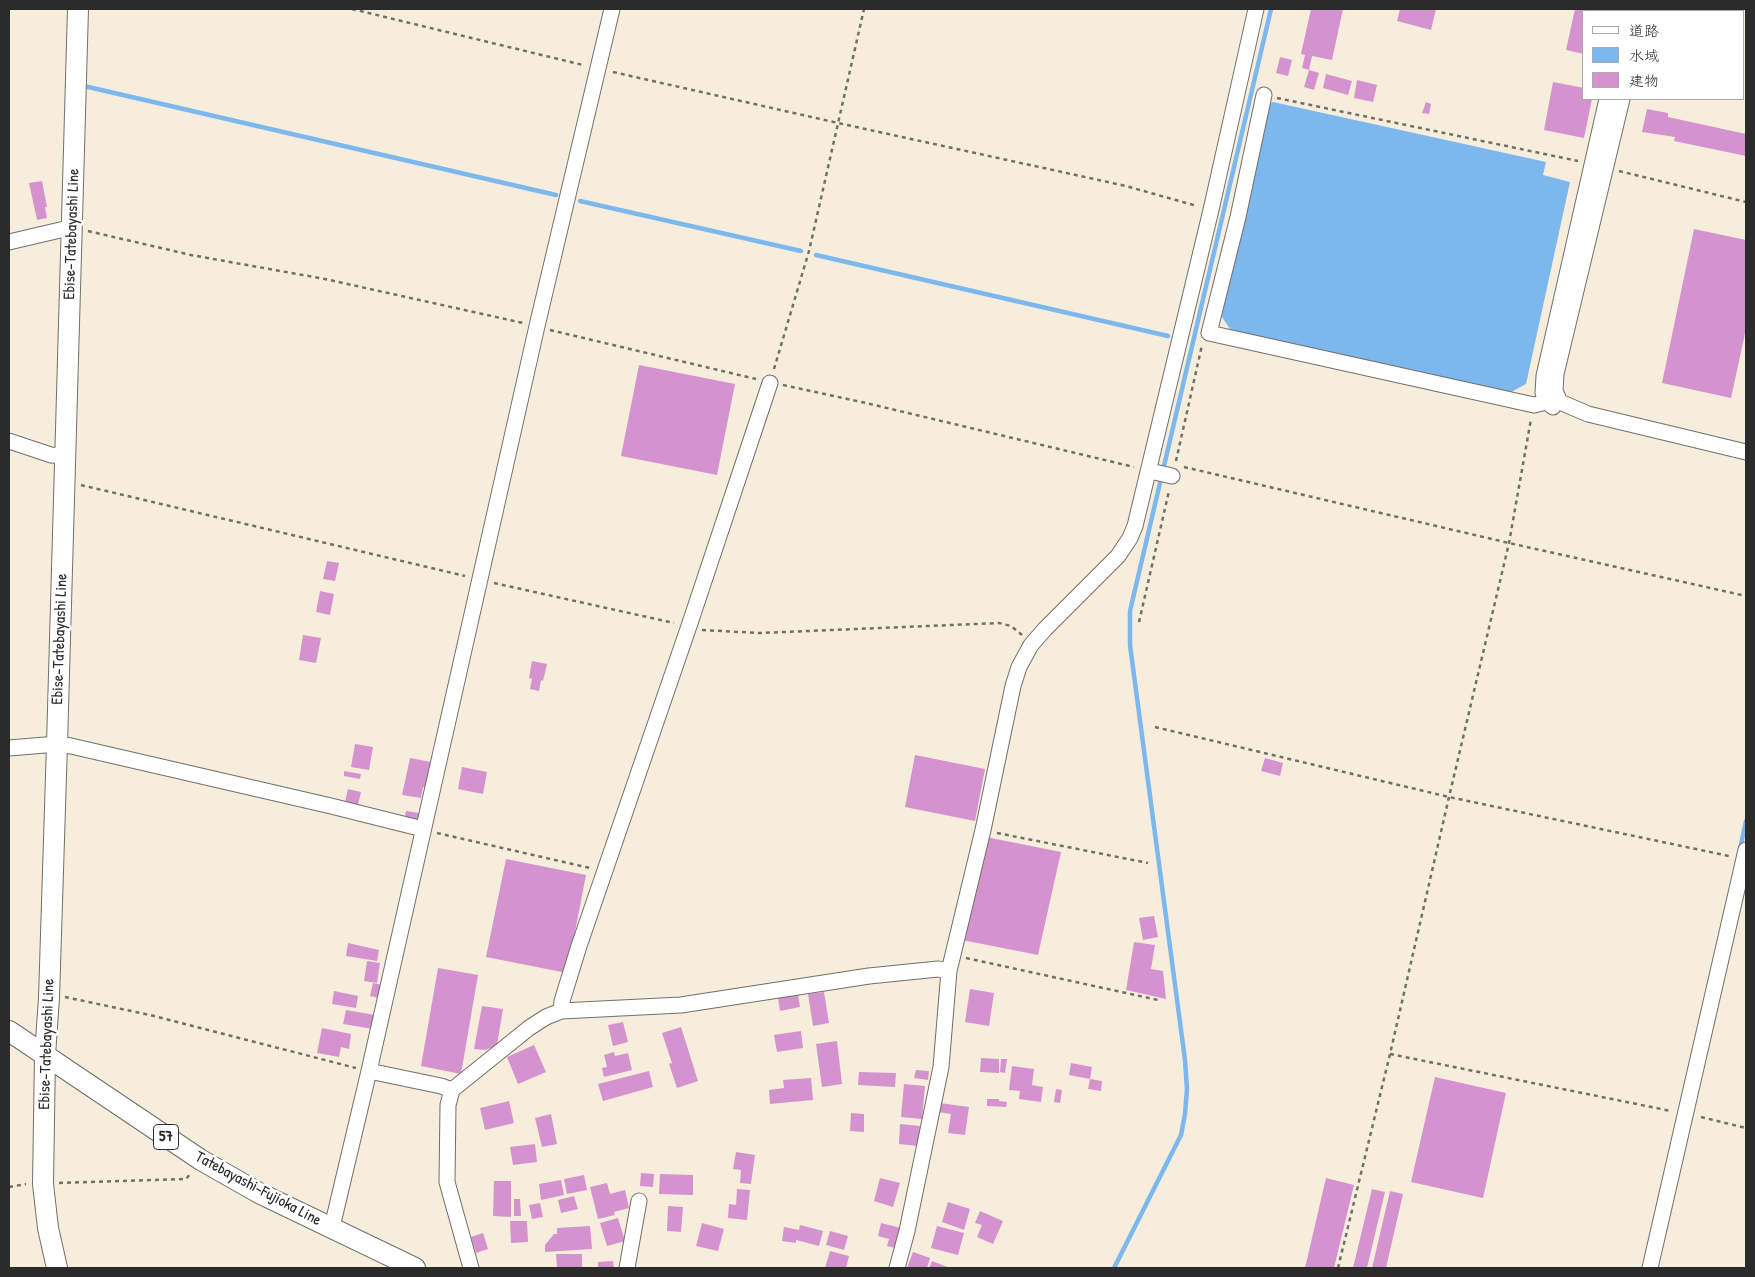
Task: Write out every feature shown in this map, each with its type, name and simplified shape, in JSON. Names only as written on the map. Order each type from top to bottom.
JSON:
[{"type":"main road","name":"Ebise-Tatebayashi Line","points":[[58,1268],[48,1228],[43,1184],[45,1056],[49,998],[78,9]]},
{"type":"main road","name":"Tatebayashi-Fujioka Line","points":[[9,1031],[200,1160],[259,1193],[415,1268]]},
{"type":"street","points":[[332,1227],[537,326],[612,9]]},
{"type":"street","points":[[1256,9],[1209,333],[1540,403],[1564,413],[1574,415],[1588,414]]},
{"type":"street","points":[[897,1268],[911,1213],[941,1067],[949,971],[983,830],[1013,686],[1019,667],[1031,645],[1118,556],[1130,538],[1164,472],[1225,213],[1264,95]]},
{"type":"street","points":[[1540,403],[1543,393],[1544,376],[1607,100]]},
{"type":"street","points":[[1622,100],[1554,383],[1555,391],[1560,402],[1588,414],[1746,452]]},
{"type":"street","points":[[9,242],[73,227]]},
{"type":"street","points":[[561,1011],[562,1001],[579,946],[770,383]]},
{"type":"street","points":[[9,441],[51,455],[66,456]]},
{"type":"street","points":[[9,748],[57,744],[424,829]]},
{"type":"street","points":[[1650,1268],[1745,856]]},
{"type":"street","points":[[471,1268],[447,1182],[448,1105],[452,1090],[529,1028],[546,1017],[561,1011],[681,1005],[869,976],[938,969],[949,971]]},
{"type":"street","points":[[369,1071],[452,1090]]},
{"type":"street","points":[[627,1268],[639,1201]]},
{"type":"path","points":[[352,9],[599,69],[838,124],[1126,186],[1225,213]]},
{"type":"path","points":[[770,383],[809,251],[864,9]]},
{"type":"path","points":[[1264,95],[1584,162]]},
{"type":"path","points":[[1615,170],[1746,202]]},
{"type":"path","points":[[73,227],[191,255],[325,279],[537,326],[770,383],[866,403],[1164,472],[1509,543],[1746,596]]},
{"type":"path","points":[[1139,622],[1164,472],[1203,340],[1209,333]]},
{"type":"path","points":[[1338,1268],[1390,1054],[1540,403]]},
{"type":"path","points":[[65,482],[480,580],[704,630],[759,633],[999,623],[1011,626],[1031,645]]},
{"type":"path","points":[[1155,727],[1449,797],[1737,858],[1745,856]]},
{"type":"path","points":[[424,829],[604,871]]},
{"type":"path","points":[[983,830],[1148,863]]},
{"type":"path","points":[[953,955],[1158,1000]]},
{"type":"path","points":[[49,998],[66,997],[150,1015],[369,1071]]},
{"type":"path","points":[[1390,1054],[1746,1128]]},
{"type":"path","points":[[9,1187],[186,1179],[200,1160]]},
{"type":"water","points":[[1273,102],[1546,162],[1543,175],[1570,182],[1526,384],[1511,392],[1232,332],[1220,314],[1267,105]]},
{"type":"building","points":[[1311,9],[1343,9],[1332,60],[1312,56],[1309,70],[1302,68],[1305,55],[1301,54]]},
{"type":"building","points":[[1400,9],[1436,9],[1431,30],[1397,21]]},
{"type":"building","points":[[1575,9],[1613,9],[1582,10],[1582,54],[1566,50]]},
{"type":"building","points":[[1280,57],[1292,60],[1288,76],[1276,73]]},
{"type":"building","points":[[1309,70],[1319,73],[1314,90],[1304,87]]},
{"type":"building","points":[[1326,74],[1352,81],[1348,95],[1323,88]]},
{"type":"building","points":[[1357,80],[1377,85],[1373,102],[1354,98]]},
{"type":"building","points":[[1553,82],[1582,88],[1582,100],[1592,100],[1584,138],[1544,130]]},
{"type":"building","points":[[1426,102],[1431,104],[1429,114],[1422,113]]},
{"type":"building","points":[[1647,109],[1668,113],[1668,117],[1746,134],[1746,156],[1674,141],[1675,137],[1642,132]]},
{"type":"building","points":[[42,181],[47,218],[37,220],[29,183]]},
{"type":"building","points":[[1694,229],[1746,240],[1746,329],[1731,398],[1662,383]]},
{"type":"building","points":[[639,365],[735,384],[717,475],[621,456]]},
{"type":"building","points":[[327,561],[339,563],[335,581],[323,579]]},
{"type":"building","points":[[320,591],[334,594],[330,615],[316,612]]},
{"type":"building","points":[[303,635],[321,638],[316,663],[299,660]]},
{"type":"building","points":[[532,661],[547,664],[539,691],[530,689],[532,679],[529,678]]},
{"type":"building","points":[[355,744],[373,747],[369,770],[351,767]]},
{"type":"building","points":[[915,755],[985,769],[975,821],[905,807]]},
{"type":"building","points":[[410,758],[431,762],[427,788],[423,787],[421,798],[402,795]]},
{"type":"building","points":[[1265,758],[1283,763],[1280,776],[1261,771]]},
{"type":"building","points":[[462,767],[487,772],[483,794],[458,789]]},
{"type":"building","points":[[344,771],[361,774],[360,779],[344,776]]},
{"type":"building","points":[[348,789],[361,792],[358,805],[345,802]]},
{"type":"building","points":[[406,811],[419,813],[418,822],[404,820]]},
{"type":"building","points":[[986,837],[1061,852],[1038,955],[962,940]]},
{"type":"building","points":[[506,859],[586,875],[567,973],[486,957]]},
{"type":"building","points":[[1154,916],[1158,937],[1143,940],[1139,918]]},
{"type":"building","points":[[1134,942],[1155,945],[1151,969],[1163,971],[1166,999],[1126,990]]},
{"type":"building","points":[[348,943],[379,950],[377,961],[346,956]]},
{"type":"building","points":[[367,961],[380,963],[377,983],[364,981]]},
{"type":"building","points":[[438,968],[478,975],[461,1074],[421,1066]]},
{"type":"building","points":[[373,983],[382,985],[380,998],[370,996]]},
{"type":"building","points":[[970,989],[994,993],[989,1026],[965,1022]]},
{"type":"building","points":[[334,991],[358,996],[356,1008],[332,1004]]},
{"type":"building","points":[[824,992],[829,1023],[813,1026],[808,994]]},
{"type":"building","points":[[798,994],[800,1007],[780,1011],[778,998]]},
{"type":"building","points":[[482,1006],[503,1009],[497,1045],[486,1050],[474,1049]]},
{"type":"building","points":[[346,1010],[375,1015],[373,1029],[343,1024]]},
{"type":"building","points":[[623,1022],[628,1042],[613,1046],[608,1025]]},
{"type":"building","points":[[681,1027],[698,1081],[677,1088],[669,1064],[672,1063],[662,1033]]},
{"type":"building","points":[[322,1028],[351,1034],[349,1049],[341,1047],[339,1057],[317,1053]]},
{"type":"building","points":[[801,1031],[803,1048],[777,1052],[774,1035]]},
{"type":"building","points":[[837,1041],[842,1084],[822,1087],[816,1044]]},
{"type":"building","points":[[534,1045],[546,1072],[518,1084],[507,1057]]},
{"type":"building","points":[[614,1052],[615,1056],[628,1053],[632,1070],[604,1077],[602,1068],[607,1067],[604,1055]]},
{"type":"building","points":[[981,1058],[999,1059],[999,1073],[980,1072]]},
{"type":"building","points":[[1001,1059],[1007,1059],[1005,1073],[1000,1072]]},
{"type":"building","points":[[1071,1063],[1092,1067],[1090,1079],[1069,1075]]},
{"type":"building","points":[[1012,1066],[1034,1069],[1032,1085],[1043,1087],[1041,1102],[1019,1099],[1020,1091],[1009,1090]]},
{"type":"building","points":[[916,1070],[929,1071],[928,1080],[914,1078]]},
{"type":"building","points":[[649,1071],[653,1087],[603,1101],[598,1084]]},
{"type":"building","points":[[859,1072],[896,1073],[895,1087],[858,1085]]},
{"type":"building","points":[[1435,1077],[1506,1093],[1483,1198],[1411,1182]]},
{"type":"building","points":[[811,1078],[813,1100],[770,1104],[769,1090],[784,1088],[783,1080]]},
{"type":"building","points":[[1090,1079],[1102,1081],[1101,1091],[1088,1089]]},
{"type":"building","points":[[904,1084],[925,1086],[922,1119],[901,1117]]},
{"type":"building","points":[[1056,1089],[1062,1090],[1060,1103],[1054,1102]]},
{"type":"building","points":[[987,1099],[999,1099],[999,1101],[1007,1102],[1006,1107],[987,1106]]},
{"type":"building","points":[[509,1101],[514,1123],[485,1130],[480,1108]]},
{"type":"building","points":[[940,1103],[969,1107],[965,1135],[948,1133],[951,1114],[938,1112]]},
{"type":"building","points":[[851,1113],[864,1114],[864,1132],[850,1131]]},
{"type":"building","points":[[551,1114],[557,1144],[542,1147],[535,1118]]},
{"type":"building","points":[[900,1124],[920,1126],[918,1146],[899,1144]]},
{"type":"building","points":[[535,1144],[537,1162],[513,1165],[510,1147]]},
{"type":"building","points":[[736,1152],[755,1155],[751,1184],[740,1183],[741,1170],[733,1169]]},
{"type":"building","points":[[641,1173],[654,1174],[653,1187],[640,1186]]},
{"type":"building","points":[[660,1174],[693,1175],[693,1195],[659,1194]]},
{"type":"building","points":[[584,1175],[587,1190],[567,1194],[564,1179]]},
{"type":"building","points":[[880,1178],[900,1183],[893,1207],[874,1201]]},
{"type":"building","points":[[1326,1178],[1354,1185],[1334,1268],[1305,1268]]},
{"type":"building","points":[[561,1180],[564,1195],[541,1200],[539,1184]]},
{"type":"building","points":[[494,1181],[511,1181],[511,1217],[493,1216]]},
{"type":"building","points":[[607,1183],[610,1194],[625,1190],[629,1208],[614,1212],[615,1215],[598,1219],[590,1187]]},
{"type":"building","points":[[737,1189],[750,1190],[747,1220],[728,1218],[729,1204],[736,1205]]},
{"type":"building","points":[[1372,1189],[1385,1192],[1367,1268],[1353,1268]]},
{"type":"building","points":[[1390,1191],[1403,1194],[1386,1268],[1372,1268]]},
{"type":"building","points":[[574,1196],[578,1209],[561,1213],[558,1200]]},
{"type":"building","points":[[514,1199],[520,1199],[521,1216],[514,1216]]},
{"type":"building","points":[[948,1202],[970,1209],[964,1230],[942,1222]]},
{"type":"building","points":[[540,1203],[543,1217],[532,1219],[529,1205]]},
{"type":"building","points":[[668,1206],[683,1207],[681,1232],[667,1231]]},
{"type":"building","points":[[980,1211],[1003,1221],[993,1244],[977,1237],[982,1225],[975,1223]]},
{"type":"building","points":[[618,1218],[625,1241],[607,1246],[600,1223]]},
{"type":"building","points":[[510,1221],[527,1221],[528,1242],[511,1243]]},
{"type":"building","points":[[702,1223],[724,1229],[718,1251],[696,1246]]},
{"type":"building","points":[[881,1223],[905,1229],[900,1249],[887,1246],[889,1239],[878,1236]]},
{"type":"building","points":[[800,1225],[823,1231],[819,1246],[796,1240],[796,1243],[782,1241],[784,1227],[799,1230]]},
{"type":"building","points":[[590,1226],[592,1249],[545,1252],[545,1245],[554,1234],[557,1234],[557,1228]]},
{"type":"building","points":[[937,1226],[964,1233],[958,1255],[931,1248]]},
{"type":"building","points":[[830,1231],[848,1236],[844,1250],[826,1245]]},
{"type":"building","points":[[483,1233],[488,1249],[476,1253],[471,1237]]},
{"type":"building","points":[[830,1251],[849,1256],[846,1268],[825,1268]]},
{"type":"building","points":[[913,1252],[930,1258],[927,1268],[907,1268]]},
{"type":"building","points":[[556,1254],[582,1254],[582,1267],[557,1268]]},
{"type":"building","points":[[613,1261],[614,1268],[598,1268],[598,1262]]},
{"type":"building","points":[[932,1261],[950,1268],[929,1268]]},
{"type":"waterway","points":[[1114,1268],[1181,1135],[1187,1089],[1185,1060],[1130,645],[1130,611],[1271,9]]},
{"type":"waterway","points":[[84,86],[556,195]]},
{"type":"waterway","points":[[580,201],[801,251]]},
{"type":"waterway","points":[[816,255],[1168,336]]},
{"type":"waterway","points":[[1740,849],[1746,821]]}]
